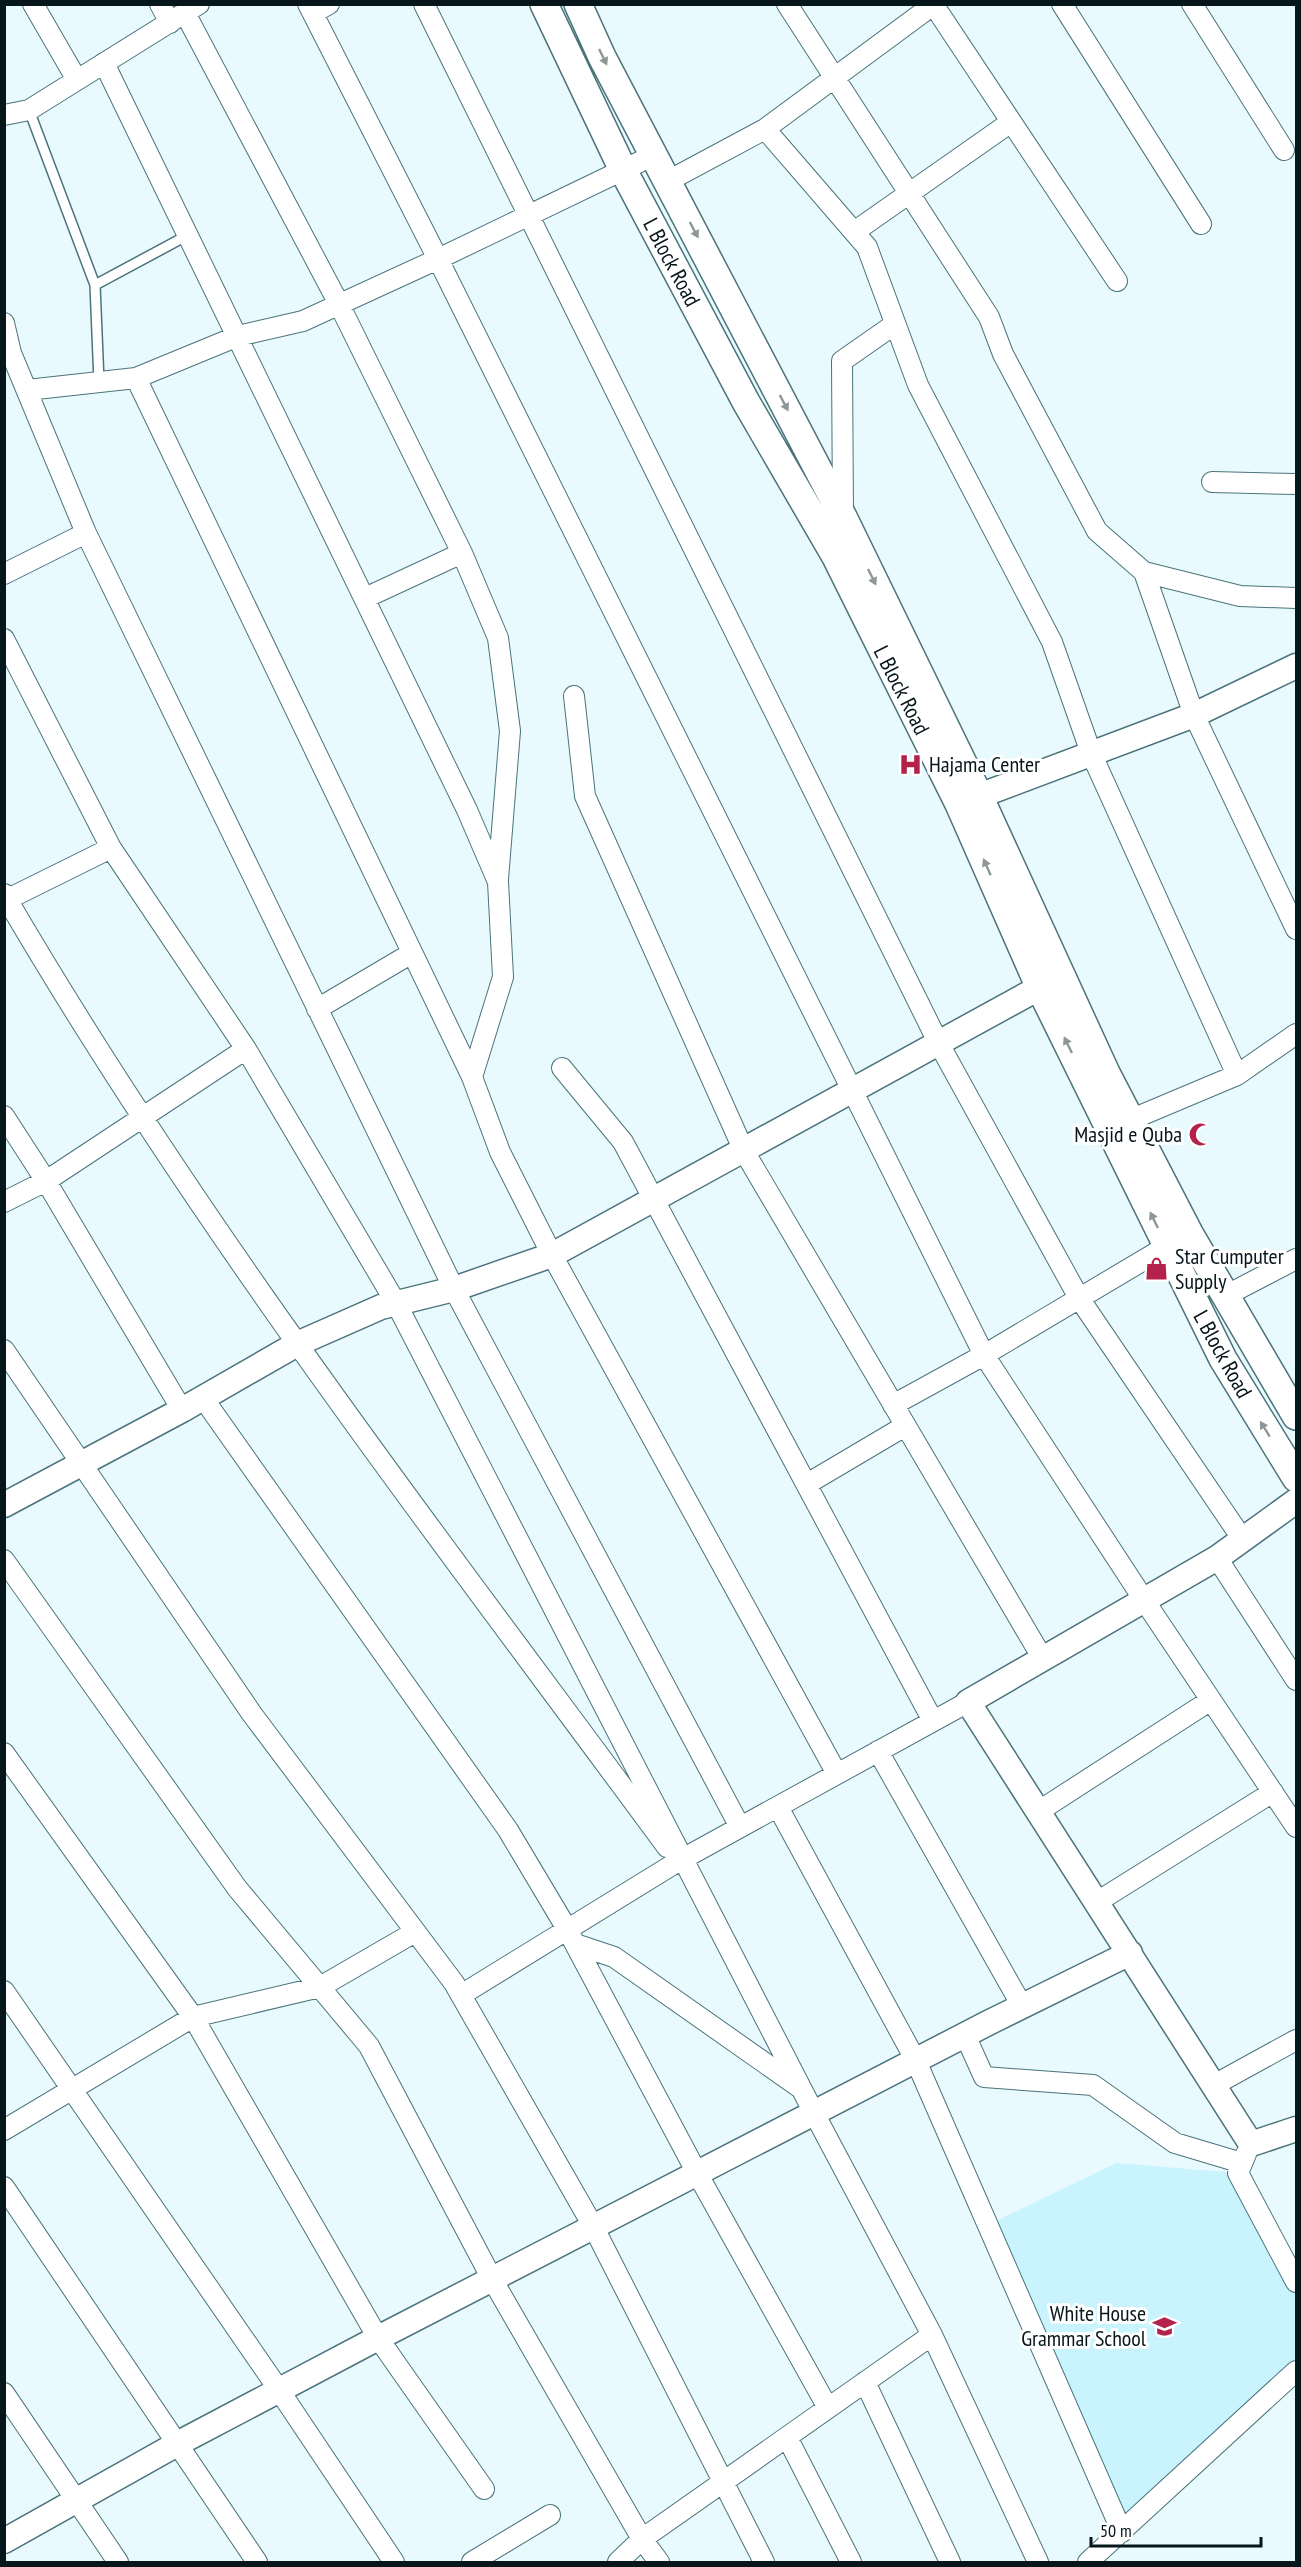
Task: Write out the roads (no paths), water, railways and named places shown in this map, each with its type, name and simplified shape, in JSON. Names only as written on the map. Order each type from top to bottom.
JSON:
[{"type":"main road","name":"L Block Road","points":[[544,4],[623,170],[746,402],[836,557],[1178,1239],[1225,1296],[1296,1416]]},
{"type":"main road","name":"L Block Road","points":[[578,4],[602,57],[843,517],[979,796],[1051,982],[1130,1120],[1223,1359],[1296,1478]]},
{"type":"street","points":[[33,4],[77,80]]},
{"type":"street","points":[[160,4],[185,13],[339,304],[462,554],[498,638],[510,731],[498,882],[503,977],[472,1077]]},
{"type":"street","points":[[424,4],[938,1042],[1079,1298],[1243,1539]]},
{"type":"street","points":[[787,4],[989,317],[1003,354],[1097,531],[1144,572],[1240,596],[1296,598]]},
{"type":"street","points":[[1062,4],[1201,224]]},
{"type":"street","points":[[1192,4],[1284,150]]},
{"type":"street","points":[[668,181],[765,129],[833,76],[933,5],[1117,281]]},
{"type":"street","points":[[317,7],[438,259],[984,1355],[1296,1827]]},
{"type":"street","points":[[4,115],[29,110],[185,13]]},
{"type":"street","points":[[104,63],[467,810],[498,882]]},
{"type":"street","points":[[854,232],[1011,122]]},
{"type":"street","points":[[765,129],[867,247],[918,385],[1052,642],[1091,753],[1237,1075]]},
{"type":"street","points":[[27,390],[136,378],[238,336],[303,321],[654,155]]},
{"type":"street","points":[[4,323],[11,353],[86,533],[454,1289],[740,1827]]},
{"type":"street","points":[[843,517],[842,361],[895,324]]},
{"type":"street","points":[[136,378],[472,1077],[500,1152],[552,1255],[837,1774]]},
{"type":"street","points":[[1212,482],[1296,484]]},
{"type":"street","points":[[4,574],[86,533]]},
{"type":"street","points":[[365,598],[462,554]]},
{"type":"street","points":[[1144,572],[1194,714],[1296,929]]},
{"type":"street","points":[[4,639],[111,848],[246,1049],[396,1303],[680,1860],[932,2335],[1038,2562]]},
{"type":"street","points":[[979,796],[1194,714],[1296,666]]},
{"type":"street","points":[[574,696],[585,796],[744,1151],[1043,1659]]},
{"type":"street","points":[[111,848],[6,898],[143,1117],[297,1344],[680,1860]]},
{"type":"street","points":[[317,1009],[412,953]]},
{"type":"street","points":[[4,1504],[182,1410],[297,1344],[381,1307],[454,1289],[552,1255],[1051,982]]},
{"type":"street","points":[[1130,1120],[1237,1075],[1292,1044]]},
{"type":"street","points":[[4,1202],[46,1181],[246,1049]]},
{"type":"street","points":[[562,1068],[623,1142],[656,1199],[933,1721]]},
{"type":"street","points":[[4,1116],[46,1181],[182,1410]]},
{"type":"street","points":[[893,1405],[984,1355],[1178,1239]]},
{"type":"street","points":[[1225,1296],[1296,1259]]},
{"type":"street","points":[[4,1350],[252,1714],[461,1995],[593,2226],[764,2562]]},
{"type":"street","points":[[203,1398],[508,1830],[571,1937],[697,2173],[828,2408]]},
{"type":"street","points":[[807,1484],[905,1426]]},
{"type":"street","points":[[461,1995],[571,1937],[680,1860],[968,1702],[1217,1558],[1296,1501]]},
{"type":"street","points":[[1217,1558],[1296,1680]]},
{"type":"street","points":[[4,1560],[237,1888],[369,2046],[492,2279],[642,2539],[659,2562]]},
{"type":"street","points":[[1039,1811],[1211,1700]]},
{"type":"street","points":[[968,1702],[1214,2085],[1247,2153]]},
{"type":"street","points":[[878,1751],[1022,2006]]},
{"type":"street","points":[[4,1753],[193,2017],[378,2338],[484,2489]]},
{"type":"street","points":[[1097,1902],[1273,1792]]},
{"type":"street","points":[[778,1807],[916,2061],[1122,2532]]},
{"type":"street","points":[[4,2130],[193,2017],[320,1988],[415,1932]]},
{"type":"street","points":[[571,1937],[614,1957],[801,2088]]},
{"type":"street","points":[[4,2541],[177,2444],[378,2338],[965,2035],[1130,1953]]},
{"type":"street","points":[[4,1991],[279,2390],[394,2562]]},
{"type":"street","points":[[965,2035],[984,2077],[1093,2085],[1175,2143],[1247,2153],[1296,2129]]},
{"type":"street","points":[[1214,2085],[1296,2040]]},
{"type":"street","points":[[1247,2153],[1238,2172],[1296,2282]]},
{"type":"street","points":[[4,2187],[256,2562]]},
{"type":"street","points":[[618,2562],[642,2539],[932,2335]]},
{"type":"street","points":[[1088,2562],[1296,2371]]},
{"type":"street","points":[[865,2382],[950,2562]]},
{"type":"street","points":[[4,2393],[118,2562]]},
{"type":"street","points":[[787,2437],[851,2562]]},
{"type":"street","points":[[472,2562],[550,2516]]},
{"type":"lane","points":[[29,110],[95,285],[99,382]]},
{"type":"lane","points":[[95,285],[188,234]]},
{"type":"place","name":"Hajama Center","points":[[911,764]]},
{"type":"place","name":"Masjid e Quba","points":[[1200,1134]]},
{"type":"place","name":"Star Cumputer Supply","points":[[1157,1269]]},
{"type":"place","name":"White House Grammar School","points":[[1164,2326]]}]
